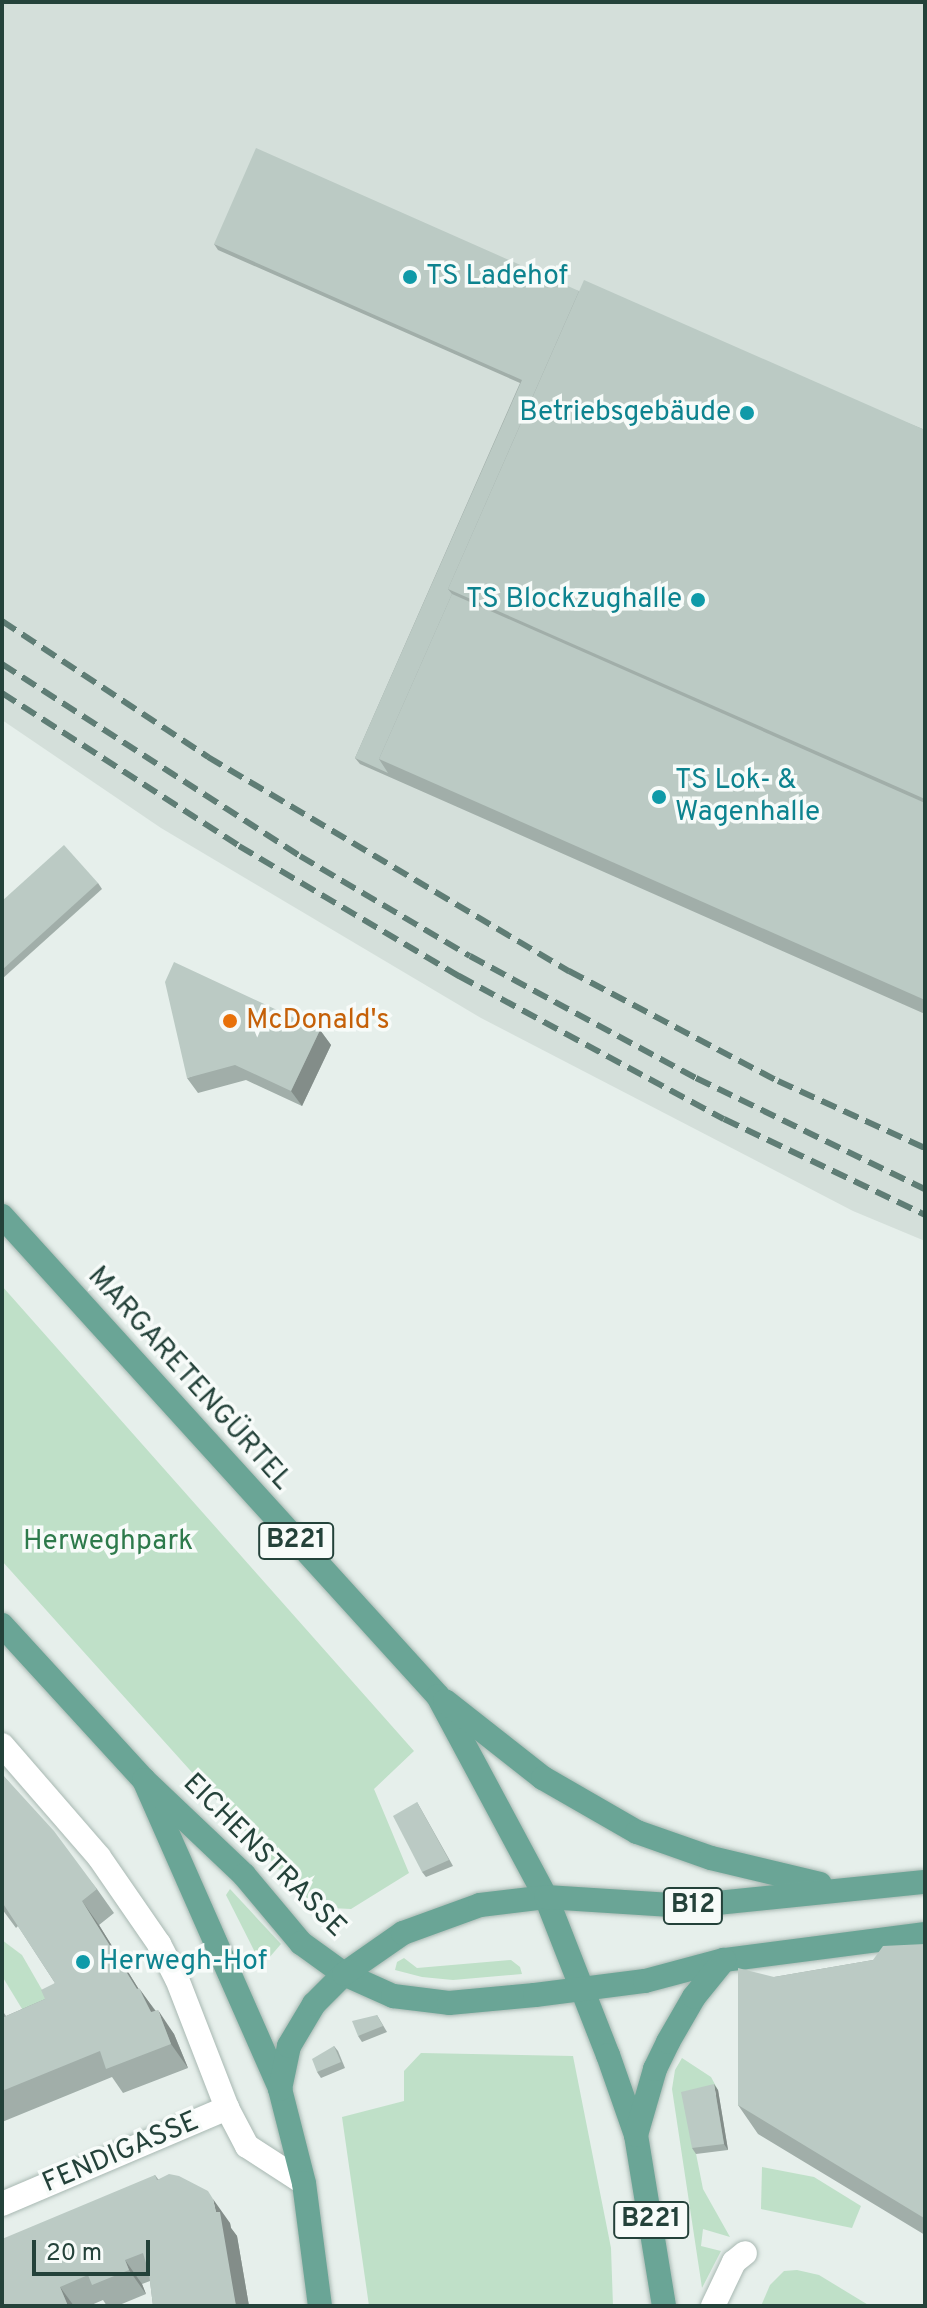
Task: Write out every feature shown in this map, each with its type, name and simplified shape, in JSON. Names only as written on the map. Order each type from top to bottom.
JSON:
[{"type":"main road","name":"MARGARETENGÜRTEL","points":[[2,1216],[438,1696],[546,1897]]},
{"type":"main road","points":[[2,1625],[144,1780],[280,2089],[304,2183],[320,2306]]},
{"type":"main road","points":[[438,1696],[543,1778],[637,1832],[711,1858],[838,1888]]},
{"type":"main road","name":"EICHENSTRASSE","points":[[144,1780],[244,1875],[301,1943],[344,1974],[393,1996],[449,2003],[583,1989],[645,1981],[724,1960],[925,1934]]},
{"type":"main road","name":"EICHENSTRASSE","points":[[280,2089],[289,2046],[314,2004],[344,1974],[403,1933],[480,1905],[546,1897],[687,1906],[838,1888],[925,1882]]},
{"type":"main road","name":"B221","points":[[546,1897],[636,2135],[664,2306]]},
{"type":"main road","points":[[636,2135],[655,2069],[668,2042],[694,1997],[724,1960]]},
{"type":"street","points":[[2,1745],[99,1857],[159,1944],[227,2108]]},
{"type":"street","name":"FENDIGASSE","points":[[2,2204],[227,2108],[247,2146],[304,2183]]},
{"type":"street","points":[[713,2306],[734,2262],[745,2253]]},
{"type":"shaded area","points":[[2,2],[925,2],[925,1241],[853,1211],[481,1018],[161,828],[2,720]]},
{"type":"green space","name":"Herweghpark","points":[[2,1286],[414,1751],[374,1789],[409,1873],[351,1909],[313,1907],[2,1561]]},
{"type":"green space","points":[[230,1889],[281,1944],[262,1966],[226,1895]]},
{"type":"green space","points":[[2,1940],[22,1955],[45,1995],[45,2004],[30,2022],[2,1976]]},
{"type":"green space","points":[[404,1958],[417,1968],[511,1960],[520,1967],[522,1974],[453,1980],[422,1977],[395,1970],[397,1962]]},
{"type":"green space","points":[[421,2053],[573,2056],[611,2248],[613,2306],[369,2306],[342,2117],[404,2101],[404,2071]]},
{"type":"green space","points":[[682,2058],[711,2077],[718,2090],[685,2098],[703,2189],[730,2237],[703,2229],[701,2246],[721,2251],[702,2288],[672,2089],[675,2070]]},
{"type":"green space","points":[[762,2167],[814,2177],[861,2206],[852,2228],[761,2209]]},
{"type":"green space","points":[[797,2270],[819,2275],[870,2306],[761,2306],[770,2285],[784,2271]]},
{"type":"building","name":"TS Ladehof","points":[[256,148],[579,291],[448,589],[452,594],[379,759],[388,773],[355,758],[522,380],[214,244]]},
{"type":"building","name":"TS Blockzughalle","points":[[584,280],[925,430],[925,799],[448,589]]},
{"type":"building","name":"TS Lok- & Wagenhalle","points":[[452,594],[925,803],[925,1000],[379,759]]},
{"type":"building","points":[[64,845],[98,883],[2,970],[2,901]]},
{"type":"building","name":"McDonald's","points":[[174,962],[320,1030],[291,1091],[235,1065],[187,1078],[165,982]]},
{"type":"building","name":"Herwegh-Hof","points":[[2,1774],[54,1831],[97,1889],[82,1901],[139,1988],[151,2012],[158,2010],[171,2044],[106,2069],[100,2051],[2,2091],[2,2013],[4,2017],[45,1999],[41,1990],[55,1983],[2,1902]]},
{"type":"building","points":[[417,1802],[449,1860],[422,1872],[393,1816]]},
{"type":"building","points":[[925,1944],[924,2218],[738,2105],[738,1968],[774,1977],[873,1960],[883,1946]]},
{"type":"building","points":[[377,2015],[383,2026],[358,2036],[352,2021]]},
{"type":"building","points":[[334,2046],[341,2062],[317,2072],[312,2059]]},
{"type":"building","points":[[714,2084],[724,2144],[692,2148],[681,2092]]},
{"type":"building","points":[[169,2174],[208,2191],[216,2212],[220,2212],[236,2306],[153,2306],[143,2253],[125,2260],[129,2270],[92,2285],[88,2275],[60,2287],[68,2306],[2,2306],[2,2239],[155,2175],[157,2180]]},
{"type":"railway","points":[[2,621],[208,757],[569,971],[778,1081],[925,1148]]},
{"type":"railway","points":[[2,664],[300,856],[470,956],[696,1078],[925,1189]]},
{"type":"railway","points":[[2,693],[239,846],[459,976],[724,1119],[925,1215]]},
{"type":"place","name":"TS Ladehof","points":[[410,277]]},
{"type":"place","name":"Betriebsgebäude","points":[[747,413]]},
{"type":"place","name":"TS Blockzughalle","points":[[698,600]]},
{"type":"place","name":"TS Lok- & Wagenhalle","points":[[659,797]]},
{"type":"place","name":"McDonald's","points":[[230,1021]]},
{"type":"place","name":"Herwegh-Hof","points":[[83,1962]]}]
